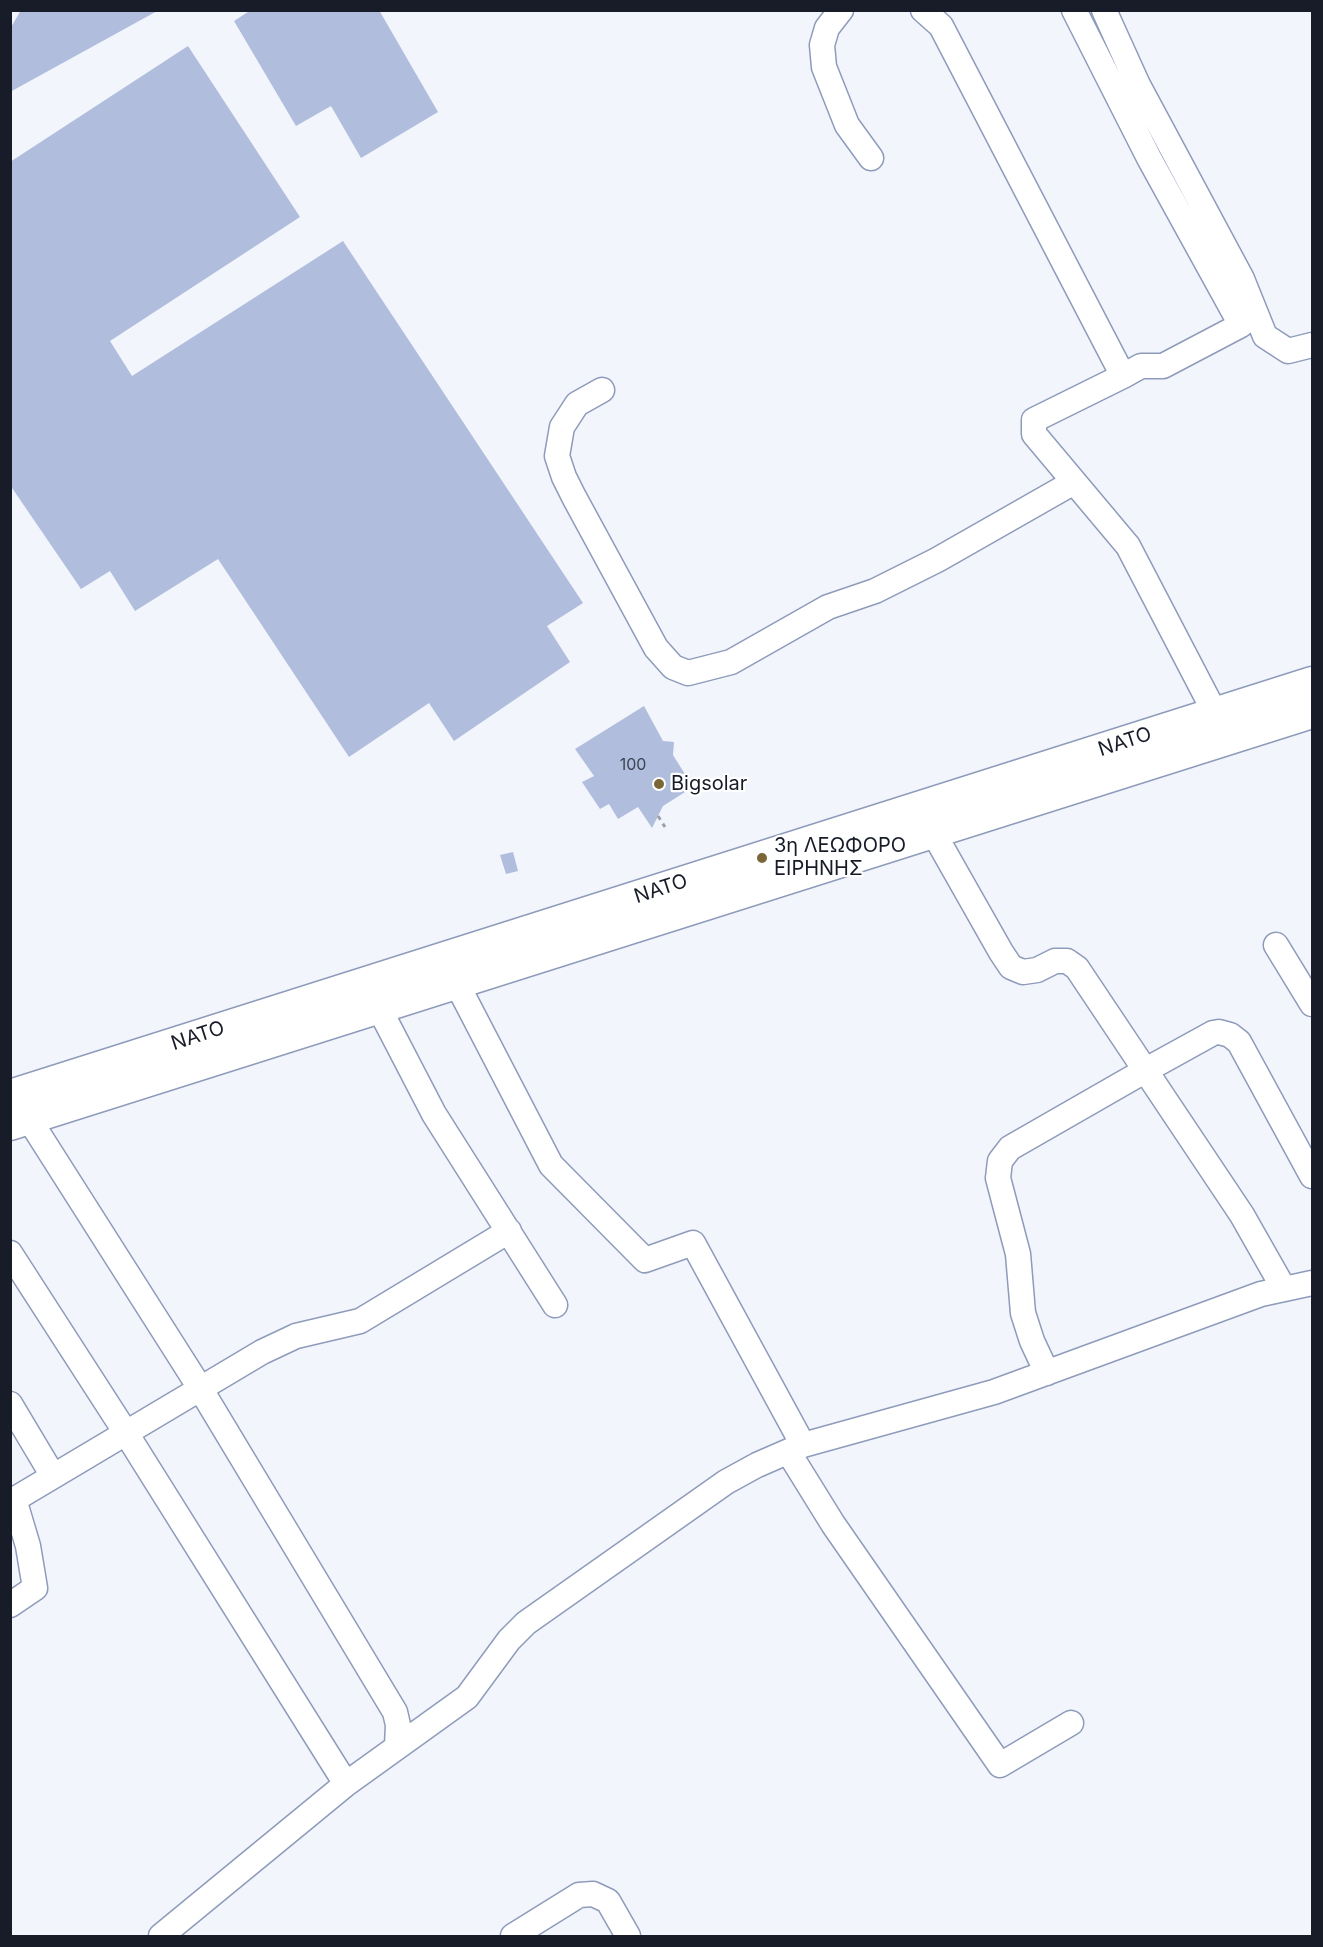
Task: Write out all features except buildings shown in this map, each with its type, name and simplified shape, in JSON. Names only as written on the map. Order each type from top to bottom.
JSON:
[{"type":"main road","name":"ΝΑΤΟ","points":[[10,1095],[1312,682]]},
{"type":"main road","name":"ΝΑΤΟ","points":[[20,1122],[1312,712]]},
{"type":"street","points":[[841,10],[826,28],[822,45],[824,67],[847,125],[871,158]]},
{"type":"street","points":[[1074,10],[1149,158],[1241,325],[1163,366],[1141,366],[1034,420],[1034,434],[1128,546],[1215,713]]},
{"type":"street","points":[[1104,10],[1138,85],[1242,279],[1264,336],[1288,351],[1312,345]]},
{"type":"street","points":[[936,16],[1123,376]]},
{"type":"street","points":[[602,390],[577,404],[562,427],[556,456],[564,477],[656,648],[673,667],[688,673],[731,662],[828,607],[875,591],[937,560],[1074,482]]},
{"type":"street","points":[[933,832],[1011,967],[1023,972],[1037,970],[1055,961],[1067,961],[1077,968],[1242,1215],[1284,1289]]},
{"type":"street","points":[[1276,945],[1312,1004]]},
{"type":"street","points":[[456,984],[551,1165],[645,1260],[693,1243],[833,1524],[1000,1765],[1071,1723]]},
{"type":"street","points":[[380,1008],[434,1114],[555,1305]]},
{"type":"street","points":[[1047,1373],[1032,1341],[1023,1313],[1018,1254],[998,1178],[1000,1161],[1010,1148],[1213,1033],[1230,1035],[1242,1047],[1312,1176]]},
{"type":"street","points":[[20,1122],[200,1388],[394,1712],[398,1725],[397,1746]]},
{"type":"street","points":[[10,1605],[35,1588],[28,1546],[12,1500],[262,1352],[296,1336],[360,1322],[509,1231]]},
{"type":"street","points":[[10,1253],[346,1784]]},
{"type":"street","points":[[175,1932],[346,1784],[467,1697],[509,1640],[526,1623],[726,1482],[757,1465],[796,1449],[994,1392],[1261,1294],[1312,1283]]},
{"type":"street","points":[[10,1404],[53,1476]]},
{"type":"street","points":[[513,1936],[579,1895],[593,1894],[608,1901],[628,1936]]},
{"type":"path","points":[[658,816],[665,827]]},
{"type":"place","name":"Bigsolar","points":[[659,784]]},
{"type":"place","name":"3η ΛΕΩΦΟΡΟ ΕΙΡΗΝΗΣ","points":[[762,858]]}]
